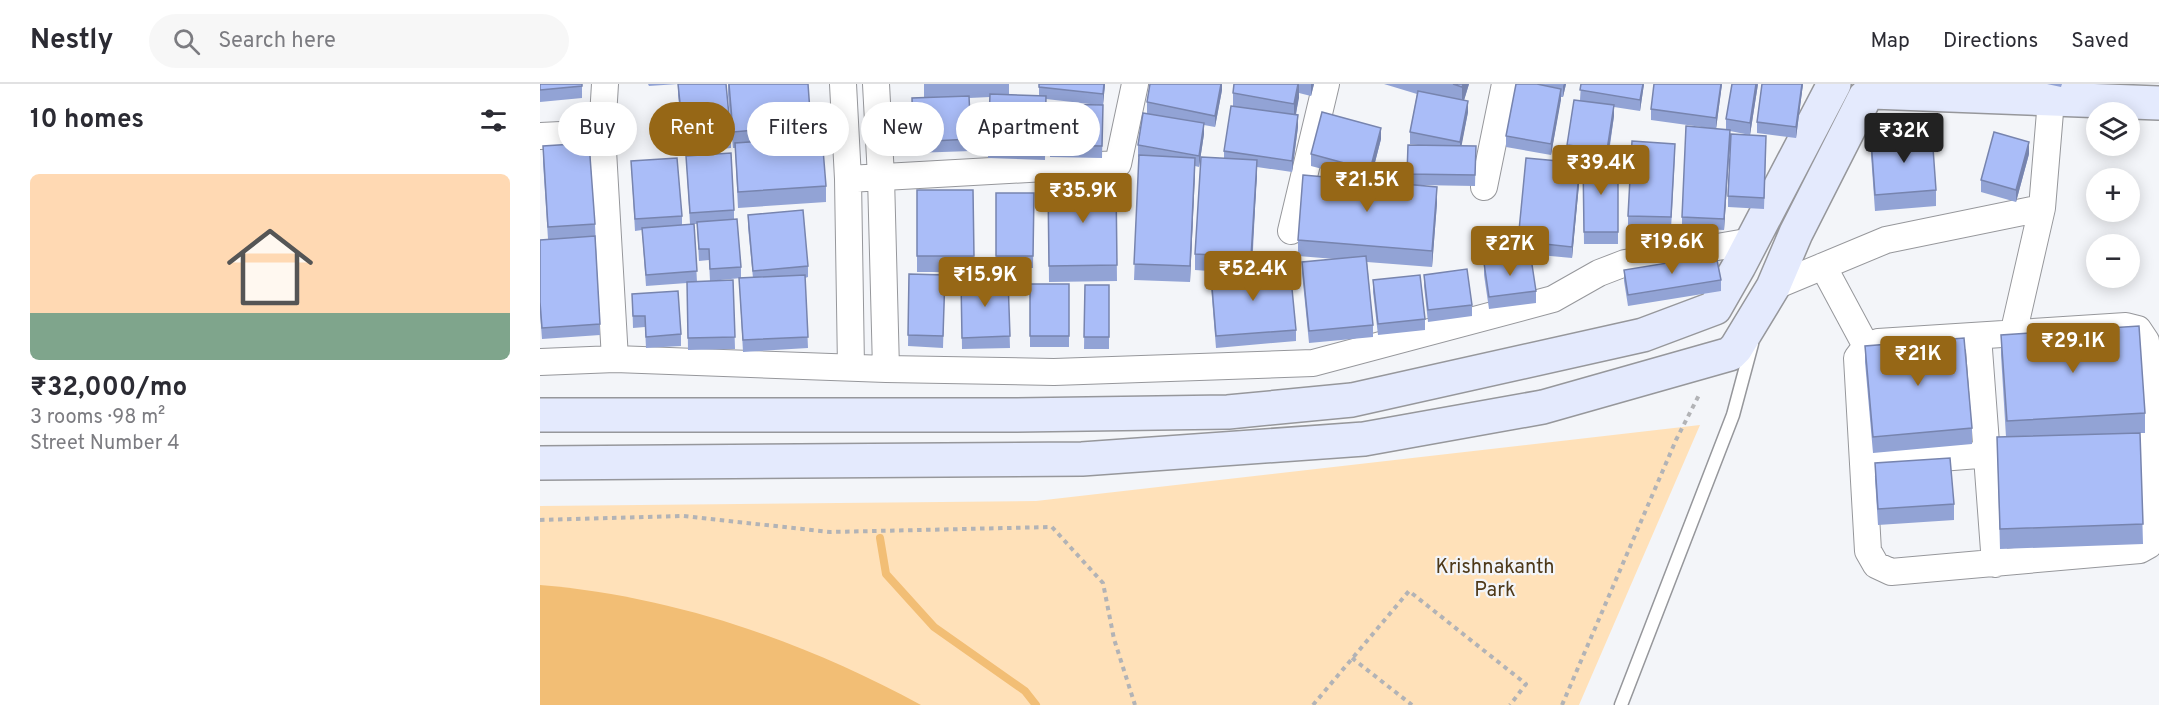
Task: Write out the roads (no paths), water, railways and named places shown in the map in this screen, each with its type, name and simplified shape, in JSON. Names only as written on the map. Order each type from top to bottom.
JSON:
[{"type":"main road","points":[[540,415],[1017,415],[1228,412],[1352,400],[1643,334],[1715,308],[1834,84]]},
{"type":"main road","points":[[540,463],[1082,459],[1364,439],[1543,407],[1727,353],[1767,296],[1796,233],[1865,97],[1872,92],[2159,103]]},
{"type":"main road","points":[[1715,308],[1727,353]]},
{"type":"street","points":[[604,102],[605,84]]},
{"type":"street","points":[[843,84],[848,179],[851,367]]},
{"type":"street","points":[[876,84],[886,369]]},
{"type":"street","points":[[848,179],[1118,165],[1135,84]]},
{"type":"street","points":[[1291,231],[1326,84]]},
{"type":"street","points":[[1484,187],[1505,84]]},
{"type":"street","points":[[2016,333],[2015,326],[2042,208],[2051,100]]},
{"type":"street","points":[[540,136],[558,135]]},
{"type":"street","points":[[603,156],[615,358]]},
{"type":"street","points":[[1767,296],[1823,266],[1886,240],[2042,208]]},
{"type":"street","points":[[540,362],[615,358],[886,369],[1054,372],[1313,363],[1553,298],[1625,262],[1745,254]]},
{"type":"street","points":[[1823,266],[1866,346]]},
{"type":"street","points":[[2126,327],[2138,329],[2146,341],[2138,443],[2153,533],[2149,546],[2140,550],[1891,572],[1876,564],[1868,551],[1857,358],[1866,346],[1878,342],[1978,336],[2126,327]]},
{"type":"street","points":[[1978,336],[1995,564]]},
{"type":"street","points":[[1863,464],[2057,449]]},
{"type":"lane","points":[[1621,705],[1733,416],[1767,296]]},
{"type":"waterway","points":[[880,538],[886,574],[934,627],[1025,691],[1036,705]]},
{"type":"park label","name":"Krishnakanth Park","points":[[1495,578]]}]
